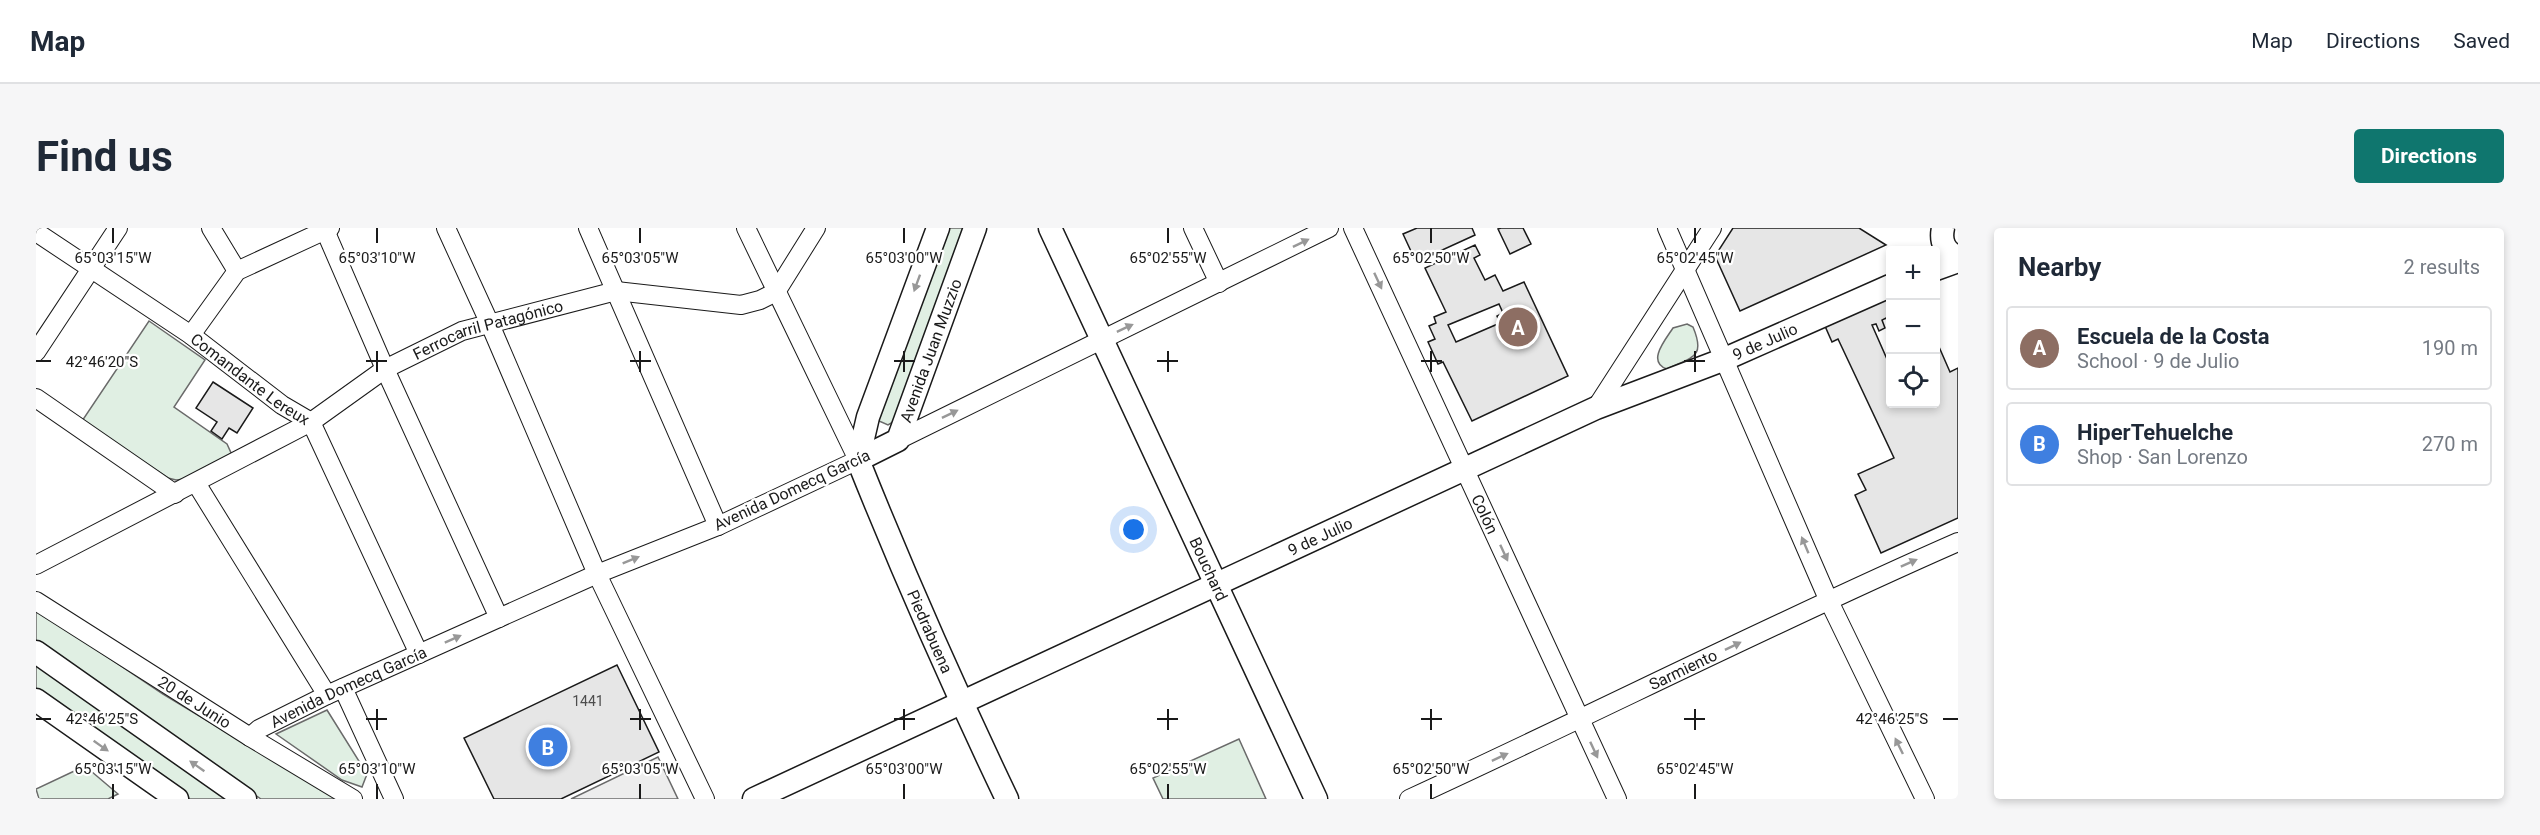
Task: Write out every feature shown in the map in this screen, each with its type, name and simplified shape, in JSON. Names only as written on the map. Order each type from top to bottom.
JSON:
[{"type":"main road","points":[[858,460],[868,417],[938,228]]},
{"type":"main road","name":"Avenida Juan Muzzio","points":[[898,440],[975,228]]},
{"type":"main road","name":"Bouchard","points":[[1050,228],[1316,799]]},
{"type":"main road","points":[[1931,246],[1943,228]]},
{"type":"main road","points":[[1940,267],[1958,259],[1945,248],[1941,235],[1943,228]]},
{"type":"main road","name":"9 de Julio","points":[[754,799],[960,701],[1596,408],[1725,359],[1886,288]]},
{"type":"main road","name":"Avenida Domecq García","points":[[858,460],[898,440]]},
{"type":"main road","name":"Piedrabuena","points":[[858,460],[905,577],[1007,799]]},
{"type":"main road","points":[[36,652],[245,799]]},
{"type":"main road","points":[[36,700],[177,799]]},
{"type":"street","points":[[36,352],[118,228]]},
{"type":"street","points":[[211,228],[237,271]]},
{"type":"street","points":[[446,228],[489,322],[597,574],[705,799]]},
{"type":"street","points":[[588,228],[718,526]]},
{"type":"street","points":[[746,228],[858,460]]},
{"type":"street","points":[[776,292],[816,228]]},
{"type":"street","points":[[1193,228],[1219,283]]},
{"type":"street","name":"Avenida Domecq García","points":[[898,440],[1329,228]]},
{"type":"street","name":"Colón","points":[[1353,228],[1617,799]]},
{"type":"street","points":[[1667,228],[1828,599],[1925,799]]},
{"type":"street","points":[[1596,408],[1712,228]]},
{"type":"street","points":[[191,335],[237,271],[327,229],[385,369],[499,618]]},
{"type":"street","name":"Comandante Lereux","points":[[36,232],[91,271],[191,335],[282,405],[311,422],[419,654]]},
{"type":"street","name":"Ferrocarril Patagónico","points":[[36,565],[311,422],[385,369],[444,338],[489,322],[616,291],[741,305],[760,300],[776,292]]},
{"type":"street","points":[[36,398],[176,494]]},
{"type":"street","name":"Avenida Domecq García","points":[[250,737],[259,729],[335,692],[597,574],[718,526],[858,460]]},
{"type":"street","points":[[196,483],[335,692],[394,799]]},
{"type":"street","name":"Sarmiento","points":[[1408,799],[1580,720],[1828,599],[1958,542]]},
{"type":"street","name":"20 de Junio","points":[[36,601],[250,737],[353,799]]},
{"type":"green space","points":[[947,228],[965,228],[893,422],[888,425],[879,421],[878,413]]},
{"type":"green space","points":[[149,321],[205,360],[174,407],[227,444],[232,455],[185,479],[168,478],[82,421]]},
{"type":"green space","points":[[1687,324],[1693,327],[1697,337],[1697,351],[1690,359],[1667,369],[1661,366],[1658,356],[1662,344],[1673,328]]},
{"type":"green space","points":[[36,609],[163,694],[337,799],[261,799],[36,640]]},
{"type":"green space","points":[[36,661],[235,799],[190,799],[36,692]]},
{"type":"green space","points":[[327,710],[367,774],[362,787],[342,780],[276,734]]},
{"type":"green space","points":[[1239,739],[1266,799],[1163,799],[1153,778]]},
{"type":"green space","points":[[85,766],[118,794],[108,799],[39,799],[36,789]]},
{"type":"shaded area","points":[[658,757],[678,799],[571,799]]},
{"type":"building","points":[[1417,228],[1472,228],[1475,235],[1416,262],[1403,234]]},
{"type":"building","points":[[1523,228],[1531,244],[1510,254],[1498,229]]},
{"type":"building","points":[[1733,228],[1859,228],[1886,245],[1740,311],[1715,256]]},
{"type":"building","points":[[1475,245],[1480,255],[1474,258],[1485,280],[1495,275],[1503,291],[1524,282],[1568,376],[1472,421],[1443,362],[1438,364],[1428,342],[1435,339],[1429,326],[1436,323],[1434,317],[1446,312],[1425,268]],"holes":[[[1499,304],[1503,313],[1497,316],[1500,323],[1456,342],[1448,325]]]},
{"type":"building","points":[[1886,298],[1886,318],[1882,320],[1885,328],[1879,331],[1876,324],[1872,325],[1886,357],[1886,408],[1940,408],[1940,349],[1950,372],[1958,368],[1958,518],[1881,553],[1855,495],[1866,490],[1858,474],[1894,458],[1838,339],[1832,342],[1825,326]]},
{"type":"building","points":[[213,382],[253,408],[237,433],[229,428],[222,439],[211,431],[217,422],[196,408]]},
{"type":"building","points":[[617,665],[659,752],[561,799],[494,799],[464,738]]},
{"type":"place","name":"Escuela de la Costa","points":[[1518,327]]},
{"type":"place","name":"HiperTehuelche","points":[[548,747]]}]
